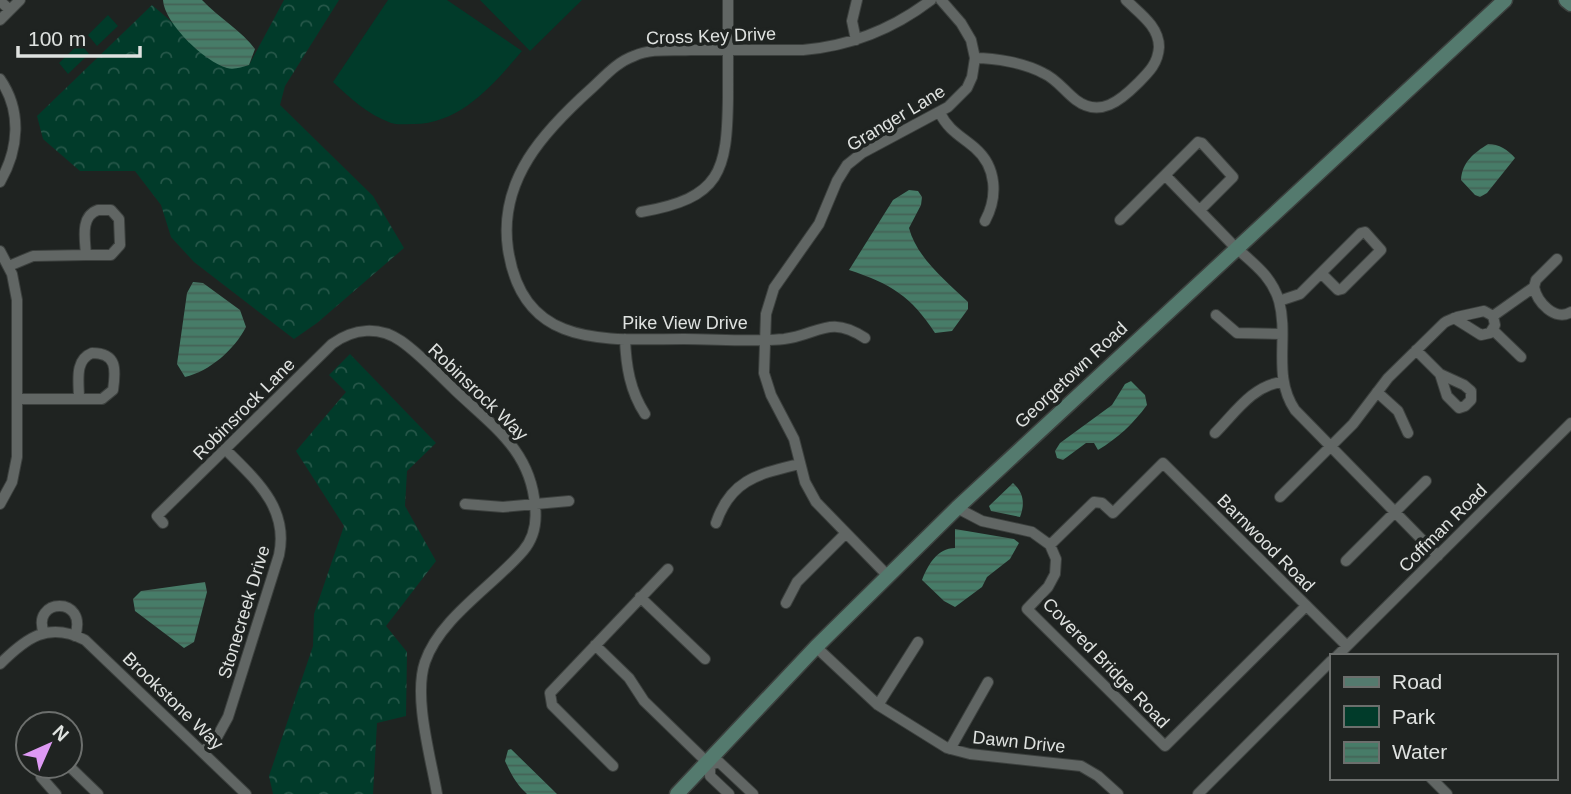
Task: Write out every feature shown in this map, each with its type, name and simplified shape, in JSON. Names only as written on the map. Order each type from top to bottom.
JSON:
[{"type":"main road","name":"Georgetown Road","points":[[677,794],[816,647],[957,508],[1505,0]]},
{"type":"main road","points":[[1566,0],[1571,4]]},
{"type":"street","points":[[0,20],[20,0]]},
{"type":"street","points":[[641,212],[670,207],[687,200],[705,187],[721,166],[728,137],[729,0]]},
{"type":"street","points":[[856,40],[852,21],[857,0]]},
{"type":"street","name":"Cross Key Drive","points":[[517,282],[508,247],[509,206],[520,170],[540,139],[584,95],[628,58],[654,51],[803,50],[856,40],[895,23],[931,0]]},
{"type":"street","points":[[941,0],[965,29],[975,58],[997,60],[1044,73],[1075,100],[1089,106],[1104,107],[1115,103],[1154,65],[1158,43],[1150,23],[1126,0]]},
{"type":"street","points":[[0,1],[10,10]]},
{"type":"street","name":"Granger Lane","points":[[766,339],[766,314],[771,294],[819,224],[843,171],[862,153],[940,113],[954,103],[967,88],[975,58]]},
{"type":"street","points":[[0,79],[11,100],[16,133],[13,155],[0,182]]},
{"type":"street","points":[[940,113],[956,135],[981,154],[990,170],[994,196],[985,221]]},
{"type":"street","points":[[1120,220],[1196,143],[1202,143],[1233,177],[1200,210]]},
{"type":"street","points":[[1165,175],[1261,269],[1270,282],[1279,300],[1282,382],[1295,410],[1438,555]]},
{"type":"street","points":[[9,266],[35,255],[106,256],[118,250],[120,222],[115,212],[109,209],[98,210],[88,215],[86,255]]},
{"type":"street","points":[[1279,300],[1300,294],[1321,273],[1363,232],[1381,248],[1340,290],[1321,273]]},
{"type":"street","points":[[0,251],[9,266],[17,300],[16,468],[0,504]]},
{"type":"street","points":[[1556,259],[1536,280],[1535,294],[1555,315],[1564,316],[1571,312]]},
{"type":"street","name":"Pike View Drive","points":[[517,282],[532,305],[565,330],[586,337],[766,339],[764,373],[771,395],[793,439],[805,482],[816,502],[888,576]]},
{"type":"street","points":[[1493,316],[1534,287]]},
{"type":"street","points":[[1280,497],[1356,422],[1377,392],[1446,322],[1484,312],[1493,316]]},
{"type":"street","points":[[1216,315],[1237,332],[1282,334]]},
{"type":"street","points":[[1454,318],[1481,335],[1493,330],[1493,316]]},
{"type":"street","points":[[766,339],[790,338],[832,326],[851,330],[865,338]]},
{"type":"street","name":"Robinsrock Lane","points":[[163,523],[157,516],[332,344],[349,334],[367,330]]},
{"type":"street","name":"Robinsrock Way","points":[[367,330],[391,334],[408,345],[512,445],[528,472],[535,505]]},
{"type":"street","points":[[1493,330],[1521,357]]},
{"type":"street","points":[[625,339],[628,375],[645,414]]},
{"type":"street","points":[[1416,350],[1440,374]]},
{"type":"street","points":[[17,398],[79,399],[102,399],[111,394],[114,387],[114,364],[108,355],[92,353],[81,360],[79,399]]},
{"type":"street","points":[[1215,433],[1262,387],[1282,382]]},
{"type":"street","points":[[1377,392],[1398,411],[1408,433]]},
{"type":"street","name":"Coffman Road","points":[[1339,654],[1571,423]]},
{"type":"street","name":"Stonecreek Drive","points":[[203,752],[217,737],[229,717],[279,555],[281,540],[280,521],[271,500],[260,484],[225,449]]},
{"type":"street","name":"Barnwood Road","points":[[1050,545],[1094,502],[1102,503],[1113,513],[1163,463],[1347,646]]},
{"type":"street","points":[[716,523],[730,496],[745,481],[758,474],[799,464]]},
{"type":"street","points":[[1346,561],[1426,481]]},
{"type":"street","points":[[465,504],[492,507],[569,501]]},
{"type":"street","points":[[437,794],[421,699],[424,665],[431,647],[442,631],[527,545],[534,527],[535,505]]},
{"type":"street","points":[[957,508],[982,522],[1032,532],[1050,545]]},
{"type":"street","points":[[786,603],[797,582],[846,533]]},
{"type":"street","name":"Covered Bridge Road","points":[[1050,545],[1056,559],[1055,574],[1048,587],[1027,609],[1164,746],[1306,606]]},
{"type":"street","points":[[613,765],[552,705],[550,697],[553,688],[668,569]]},
{"type":"street","points":[[640,597],[705,660]]},
{"type":"street","points":[[0,664],[22,643],[44,633],[41,624],[44,614],[52,607],[67,608],[75,614],[78,623],[75,636]]},
{"type":"street","name":"Brookstone Way","points":[[44,633],[60,632],[75,636],[91,645],[246,794]]},
{"type":"street","points":[[878,705],[918,642]]},
{"type":"street","points":[[595,645],[629,678],[644,701],[708,764],[710,776],[729,794]]},
{"type":"street","name":"Dawn Drive","points":[[816,647],[878,705],[950,749],[970,754],[1074,764],[1087,768],[1118,794]]},
{"type":"street","points":[[1198,794],[1330,662]]},
{"type":"street","points":[[1323,670],[1330,677]]},
{"type":"street","points":[[950,749],[988,682]]},
{"type":"street","points":[[708,764],[719,762],[753,794]]},
{"type":"street","points":[[44,780],[56,794]]},
{"type":"street","points":[[84,780],[98,794]]},
{"type":"street","points":[[1433,780],[1447,794]]},
{"type":"green space","points":[[284,0],[339,0],[285,86],[280,105],[373,196],[404,248],[317,323],[294,339],[194,262],[171,237],[161,205],[135,171],[80,171],[43,139],[37,116],[152,5],[226,68],[249,65]]},
{"type":"green space","points":[[388,0],[447,0],[522,51],[488,89],[461,110],[429,123],[391,123],[367,111],[333,82]]},
{"type":"green space","points":[[480,0],[582,0],[530,51]]},
{"type":"green space","points":[[108,15],[118,26],[97,46],[88,35]]},
{"type":"green space","points":[[80,43],[89,54],[68,74],[59,63]]},
{"type":"green space","points":[[350,354],[436,443],[407,471],[405,506],[436,561],[386,626],[407,652],[406,716],[377,723],[373,794],[273,794],[269,776],[313,646],[314,614],[344,526],[296,451],[346,392],[329,375]]},
{"type":"water","points":[[163,0],[202,0],[255,49],[249,65],[230,69],[197,50],[170,19]]},
{"type":"water","points":[[1488,144],[1503,148],[1515,158],[1487,193],[1480,197],[1461,180],[1470,159]]},
{"type":"water","points":[[909,190],[918,191],[922,197],[921,205],[909,228],[918,249],[933,268],[968,302],[968,309],[952,331],[935,333],[899,293],[849,270],[893,200]]},
{"type":"water","points":[[193,282],[203,283],[240,310],[246,327],[235,344],[212,365],[185,377],[177,364],[187,293]]},
{"type":"water","points":[[1131,381],[1145,395],[1147,405],[1131,424],[1098,450],[1094,443],[1086,443],[1063,460],[1057,458],[1055,451],[1060,443],[1112,405],[1125,384]]},
{"type":"water","points":[[1013,483],[1022,499],[1020,517],[991,511],[989,506]]},
{"type":"water","points":[[955,529],[1014,539],[1019,543],[1010,559],[987,577],[982,587],[955,607],[944,601],[922,580],[938,554],[955,548]]},
{"type":"water","points":[[205,582],[207,592],[194,642],[184,648],[135,611],[133,599],[141,591]]},
{"type":"water","points":[[511,749],[557,794],[527,794],[514,779],[505,761],[508,750]]}]
